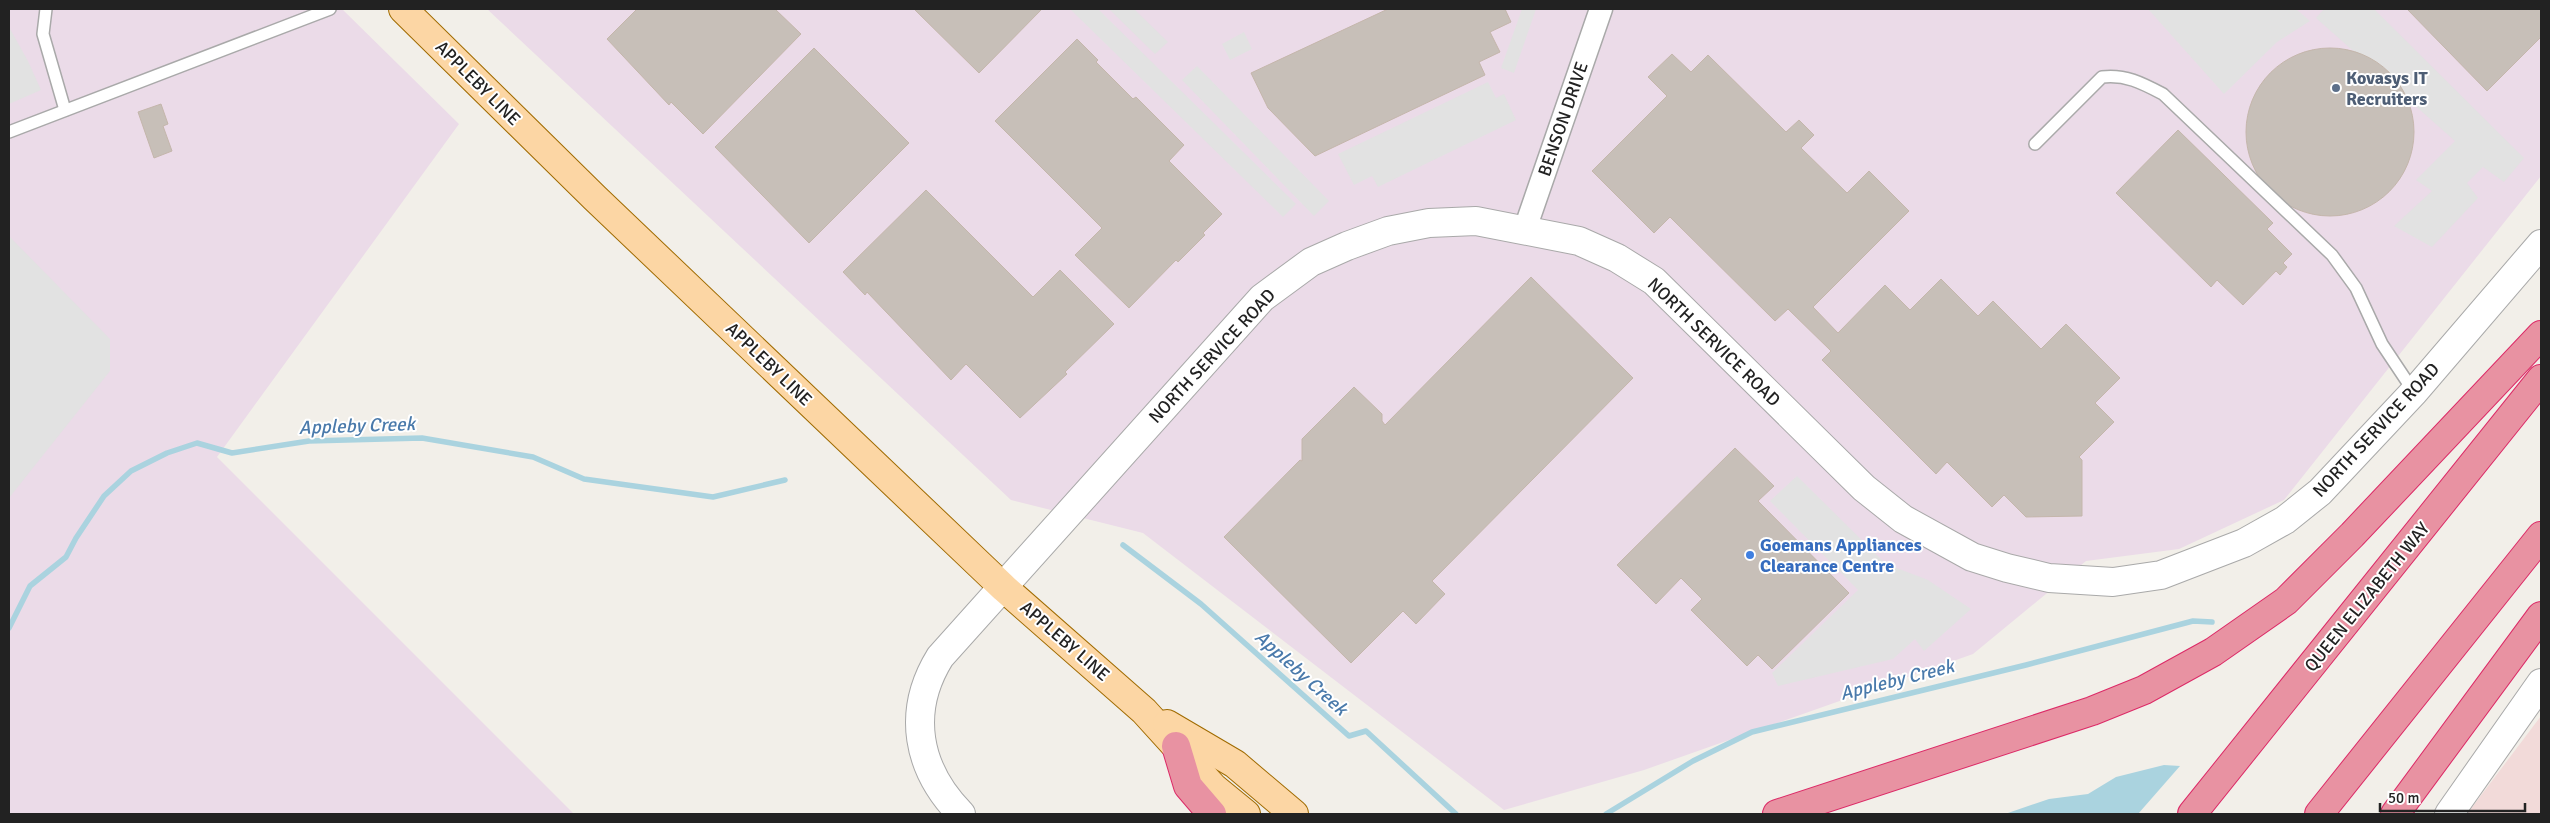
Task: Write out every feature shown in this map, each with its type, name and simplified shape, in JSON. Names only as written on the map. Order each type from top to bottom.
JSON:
[{"type":"highway","points":[[1777,814],[2092,711],[2144,690],[2213,652],[2292,594],[2352,535],[2541,335]]},
{"type":"highway","name":"QUEEN ELIZABETH WAY","points":[[2192,814],[2541,379]]},
{"type":"highway","points":[[2319,814],[2541,536]]},
{"type":"highway","points":[[2395,814],[2541,616]]},
{"type":"highway","points":[[1176,746],[1188,786],[1212,814]]},
{"type":"main road","name":"APPLEBY LINE","points":[[403,9],[602,205],[1004,588],[1144,710],[1214,787],[1246,814]]},
{"type":"main road","name":"APPLEBY LINE","points":[[1144,710],[1235,764],[1294,814]]},
{"type":"street","name":"BENSON DRIVE","points":[[1525,229],[1601,9]]},
{"type":"street","name":"NORTH SERVICE ROAD","points":[[958,813],[929,769],[919,724],[920,701],[928,677],[940,657],[1004,588],[1262,298],[1311,262],[1388,231],[1430,223],[1476,221],[1525,229],[1578,241],[1617,258],[1654,281],[1864,488],[1903,519],[1972,557],[2050,578],[2113,582],[2160,575],[2244,543],[2285,520],[2320,492],[2414,392],[2541,244]]},
{"type":"street","points":[[2449,814],[2541,684]]},
{"type":"lane","points":[[46,9],[43,34],[65,110]]},
{"type":"lane","points":[[9,132],[330,9]]},
{"type":"lane","points":[[2035,144],[2102,78],[2114,76],[2136,80],[2163,94],[2332,255],[2356,288],[2382,344],[2414,392]]},
{"type":"shaded area","points":[[9,9],[342,9],[459,124],[217,457],[574,814],[9,814]]},
{"type":"shaded area","points":[[487,9],[2541,9],[2541,176],[2284,500],[2179,549],[2086,561],[1973,654],[1644,770],[1504,810],[1143,533],[1011,500]]},
{"type":"shaded area","points":[[1070,9],[1098,9],[1296,204],[1283,217]]},
{"type":"shaded area","points":[[1109,9],[1134,9],[1168,42],[1155,54]]},
{"type":"shaded area","points":[[1522,9],[1536,9],[1514,73],[1501,68]]},
{"type":"shaded area","points":[[2148,9],[2296,9],[2310,21],[2277,42],[2224,94]]},
{"type":"shaded area","points":[[2324,9],[2374,9],[2524,158],[2504,182],[2483,167],[2467,183],[2478,198],[2432,247],[2394,226],[2432,191],[2416,180],[2455,141],[2316,18]]},
{"type":"shaded area","points":[[9,27],[28,61],[41,90],[9,104]]},
{"type":"shaded area","points":[[1244,32],[1252,49],[1230,60],[1222,44]]},
{"type":"shaded area","points":[[1197,66],[1329,201],[1314,216],[1182,80]]},
{"type":"shaded area","points":[[1488,82],[1496,98],[1504,94],[1516,120],[1378,187],[1372,176],[1354,185],[1338,154]]},
{"type":"shaded area","points":[[9,236],[110,339],[110,371],[9,498]]},
{"type":"shaded area","points":[[1797,476],[1886,564],[1928,580],[1971,609],[1924,651],[1915,639],[1893,659],[1778,686],[1772,673],[1858,590],[1770,501]]},
{"type":"shaded area","points":[[2541,716],[2541,814],[2467,814]]},
{"type":"water","points":[[2164,765],[2180,766],[2138,814],[2005,814],[2049,799],[2088,794],[2116,777]]},
{"type":"building","points":[[637,9],[775,9],[801,34],[703,134],[671,102],[669,105],[607,39]]},
{"type":"building","points":[[914,9],[1042,9],[979,73]]},
{"type":"building","points":[[1388,9],[1505,9],[1511,22],[1490,32],[1500,52],[1479,62],[1485,75],[1315,156],[1268,108],[1251,73]]},
{"type":"building","points":[[2407,9],[2541,9],[2541,37],[2487,91]]},
{"type":"building","points":[[1077,39],[1098,60],[1096,62],[1133,99],[1136,97],[1184,145],[1169,161],[1222,214],[1203,233],[1205,235],[1178,262],[1176,260],[1129,308],[1075,255],[1102,228],[995,121]]},
{"type":"building","points":[[814,48],[909,143],[809,243],[715,147]]},
{"type":"building","points":[[2330,48],[2354,52],[2369,58],[2383,67],[2395,79],[2404,93],[2410,108],[2414,132],[2410,156],[2404,171],[2395,185],[2383,197],[2369,206],[2354,212],[2330,216],[2306,212],[2291,206],[2277,197],[2265,185],[2256,171],[2250,156],[2246,132],[2250,108],[2256,93],[2265,79],[2277,67],[2291,58],[2306,52]]},
{"type":"building","points":[[1672,54],[1691,72],[1708,55],[1786,132],[1799,120],[1814,135],[1801,148],[1847,193],[1869,171],[1909,211],[1813,307],[1838,333],[1885,285],[1910,310],[1941,279],[1978,316],[1993,301],[2041,349],[2066,324],[2120,378],[2095,403],[2114,422],[2079,457],[2082,460],[2082,516],[2026,517],[2004,495],[1992,507],[1947,462],[1936,474],[1822,360],[1831,351],[1788,309],[1775,321],[1670,217],[1654,233],[1592,171],[1667,96],[1648,77]]},
{"type":"building","points":[[161,104],[168,124],[163,126],[172,151],[154,158],[138,112]]},
{"type":"building","points":[[2178,130],[2273,223],[2267,229],[2292,254],[2283,263],[2287,267],[2280,275],[2276,271],[2243,305],[2217,280],[2211,287],[2116,193]]},
{"type":"building","points":[[926,190],[1033,297],[1060,270],[1114,324],[1065,372],[1067,374],[1020,418],[966,364],[951,380],[867,292],[865,295],[843,272]]},
{"type":"building","points":[[1531,277],[1633,378],[1432,581],[1445,594],[1416,624],[1403,611],[1351,663],[1224,537],[1300,460],[1302,461],[1302,439],[1354,387],[1382,414],[1382,421],[1385,425]]},
{"type":"building","points":[[1735,448],[1774,486],[1758,501],[1849,593],[1772,669],[1758,655],[1747,666],[1691,610],[1702,599],[1681,578],[1656,604],[1617,565]]},
{"type":"waterway","name":"Appleby Creek","points":[[9,628],[30,586],[66,557],[76,538],[104,496],[131,471],[167,453],[197,443],[232,453],[309,441],[422,438],[533,457],[584,479],[713,497],[785,480]]},
{"type":"waterway","name":"Appleby Creek","points":[[1123,545],[1201,604],[1349,736],[1366,731],[1456,814]]},
{"type":"waterway","name":"Appleby Creek","points":[[1606,814],[1693,761],[1752,732],[2026,665],[2193,621],[2212,622]]},
{"type":"place","name":"Kovasys IT Recruiters","points":[[2336,88]]},
{"type":"place","name":"Goemans Appliances Clearance Centre","points":[[1750,555]]}]
